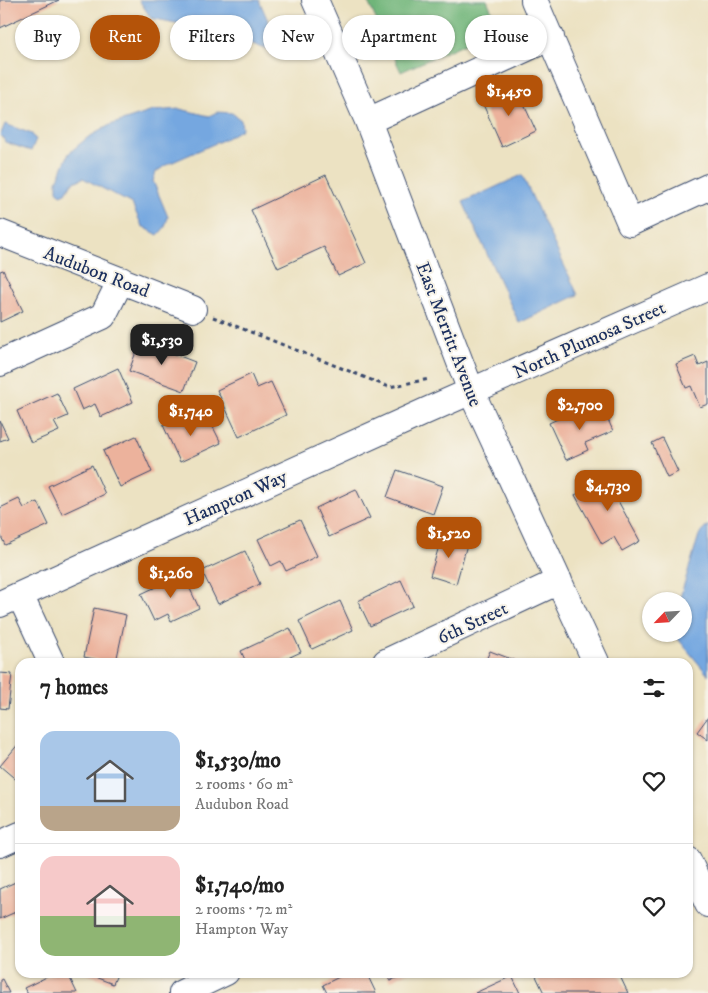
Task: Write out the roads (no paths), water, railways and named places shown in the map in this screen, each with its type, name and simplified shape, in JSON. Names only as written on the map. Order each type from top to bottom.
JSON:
[{"type":"street","name":"East Merritt Avenue","points":[[315,0],[368,121],[471,391],[594,658]]},
{"type":"street","points":[[534,0],[630,223],[708,187]]},
{"type":"street","points":[[368,121],[550,37]]},
{"type":"street","name":"Audubon Road","points":[[0,233],[194,309]]},
{"type":"street","points":[[0,363],[103,316],[121,280]]},
{"type":"street","name":"North Plumosa Street","points":[[471,391],[708,287]]},
{"type":"street","name":"Hampton Way","points":[[10,600],[471,391]]},
{"type":"street","name":"6th Street","points":[[395,658],[559,581]]},
{"type":"street","points":[[10,600],[48,658]]},
{"type":"street","points":[[0,844],[15,837]]},
{"type":"street","points":[[693,871],[708,904]]},
{"type":"water","points":[[139,0],[259,0],[266,15],[263,15],[263,48],[253,44],[253,15],[170,15],[170,22],[160,20],[160,15],[149,15]]},
{"type":"water","points":[[180,109],[209,116],[217,112],[232,113],[241,120],[242,129],[225,139],[166,165],[156,172],[153,181],[168,217],[165,227],[158,235],[142,226],[132,204],[83,178],[72,183],[66,193],[61,195],[57,190],[57,181],[69,153],[87,138],[110,125],[153,111]]},
{"type":"water","points":[[5,124],[32,134],[36,139],[31,151],[5,142],[3,137],[0,136]]},
{"type":"water","points":[[522,175],[578,295],[519,323],[463,202]]},
{"type":"water","points":[[708,525],[708,675],[681,642],[692,642],[692,592],[682,592],[699,535]]}]
